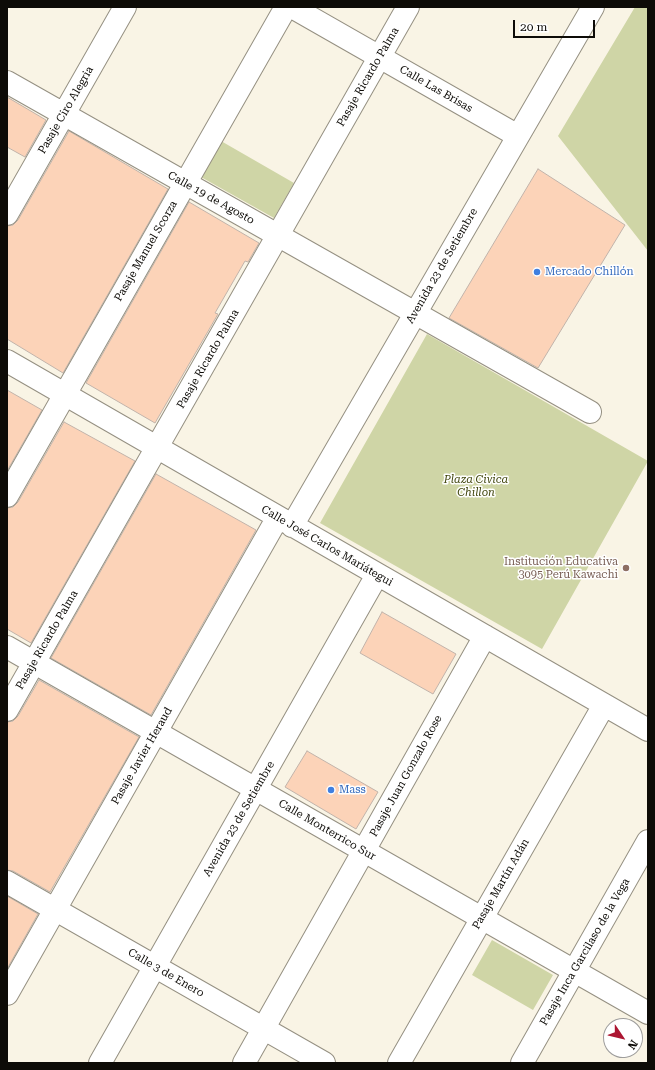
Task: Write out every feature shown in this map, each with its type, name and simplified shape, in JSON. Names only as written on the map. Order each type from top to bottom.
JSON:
[{"type":"street","name":"Pasaje Ciro Alegria","points":[[7,214],[125,7]]},
{"type":"street","name":"Pasaje Manuel Scorza","points":[[7,496],[286,7]]},
{"type":"street","name":"Calle Las Brisas","points":[[292,7],[518,136]]},
{"type":"street","name":"Pasaje Ricardo Palma","points":[[7,710],[408,7]]},
{"type":"street","name":"Avenida 23 de Setiembre","points":[[285,521],[416,313],[593,7]]},
{"type":"street","name":"Calle 19 de Agosto","points":[[7,82],[590,412]]},
{"type":"street","name":"Calle José Carlos Mariátegui","points":[[7,362],[648,730]]},
{"type":"street","name":"Pasaje Javier Heraud","points":[[7,994],[156,732],[285,521]]},
{"type":"street","name":"Avenida 23 de Setiembre","points":[[100,1063],[377,575]]},
{"type":"street","name":"Pasaje Juan Gonzalo Rose","points":[[244,1063],[485,636]]},
{"type":"street","name":"Calle Monterrico Sur","points":[[7,647],[648,1013]]},
{"type":"street","name":"Pasaje Martín Adán","points":[[399,1063],[604,705]]},
{"type":"street","name":"Pasaje Inca Garcilaso de la Vega","points":[[522,1063],[648,841]]},
{"type":"street","name":"Calle 3 de Enero","points":[[7,882],[324,1063]]},
{"type":"green space","points":[[635,7],[648,7],[648,251],[558,136]]},
{"type":"green space","points":[[221,141],[294,183],[274,218],[201,177]]},
{"type":"green space","name":"Plaza Civica Chillon","points":[[427,334],[648,461],[542,649],[320,523]]},
{"type":"green space","points":[[492,940],[553,975],[533,1010],[472,975]]},
{"type":"building","points":[[7,97],[46,120],[25,157],[7,147]]},
{"type":"building","points":[[69,131],[168,189],[63,373],[7,339],[7,226],[13,225],[18,220]]},
{"type":"building","name":"Mercado Chillón","points":[[538,169],[625,225],[538,368],[449,318]]},
{"type":"building","points":[[189,202],[259,243],[248,262],[245,261],[215,313],[218,314],[155,423],[86,383]]},
{"type":"building","points":[[7,390],[42,410],[7,471]]},
{"type":"building","points":[[64,422],[135,461],[31,643],[7,629],[7,508],[13,507],[18,502]]},
{"type":"building","points":[[156,474],[256,530],[151,715],[51,658]]},
{"type":"building","points":[[382,612],[456,654],[433,694],[360,653]]},
{"type":"building","points":[[39,680],[139,737],[50,892],[13,871],[7,870],[7,722],[13,721],[18,716]]},
{"type":"building","name":"Mass","points":[[307,751],[378,792],[356,829],[285,787]]},
{"type":"building","points":[[7,896],[38,914],[7,969]]},
{"type":"place","name":"Mercado Chillón","points":[[537,272]]},
{"type":"place","name":"Institución Educativa 3095 Perú Kawachi","points":[[626,568]]},
{"type":"place","name":"Mass","points":[[331,790]]}]
